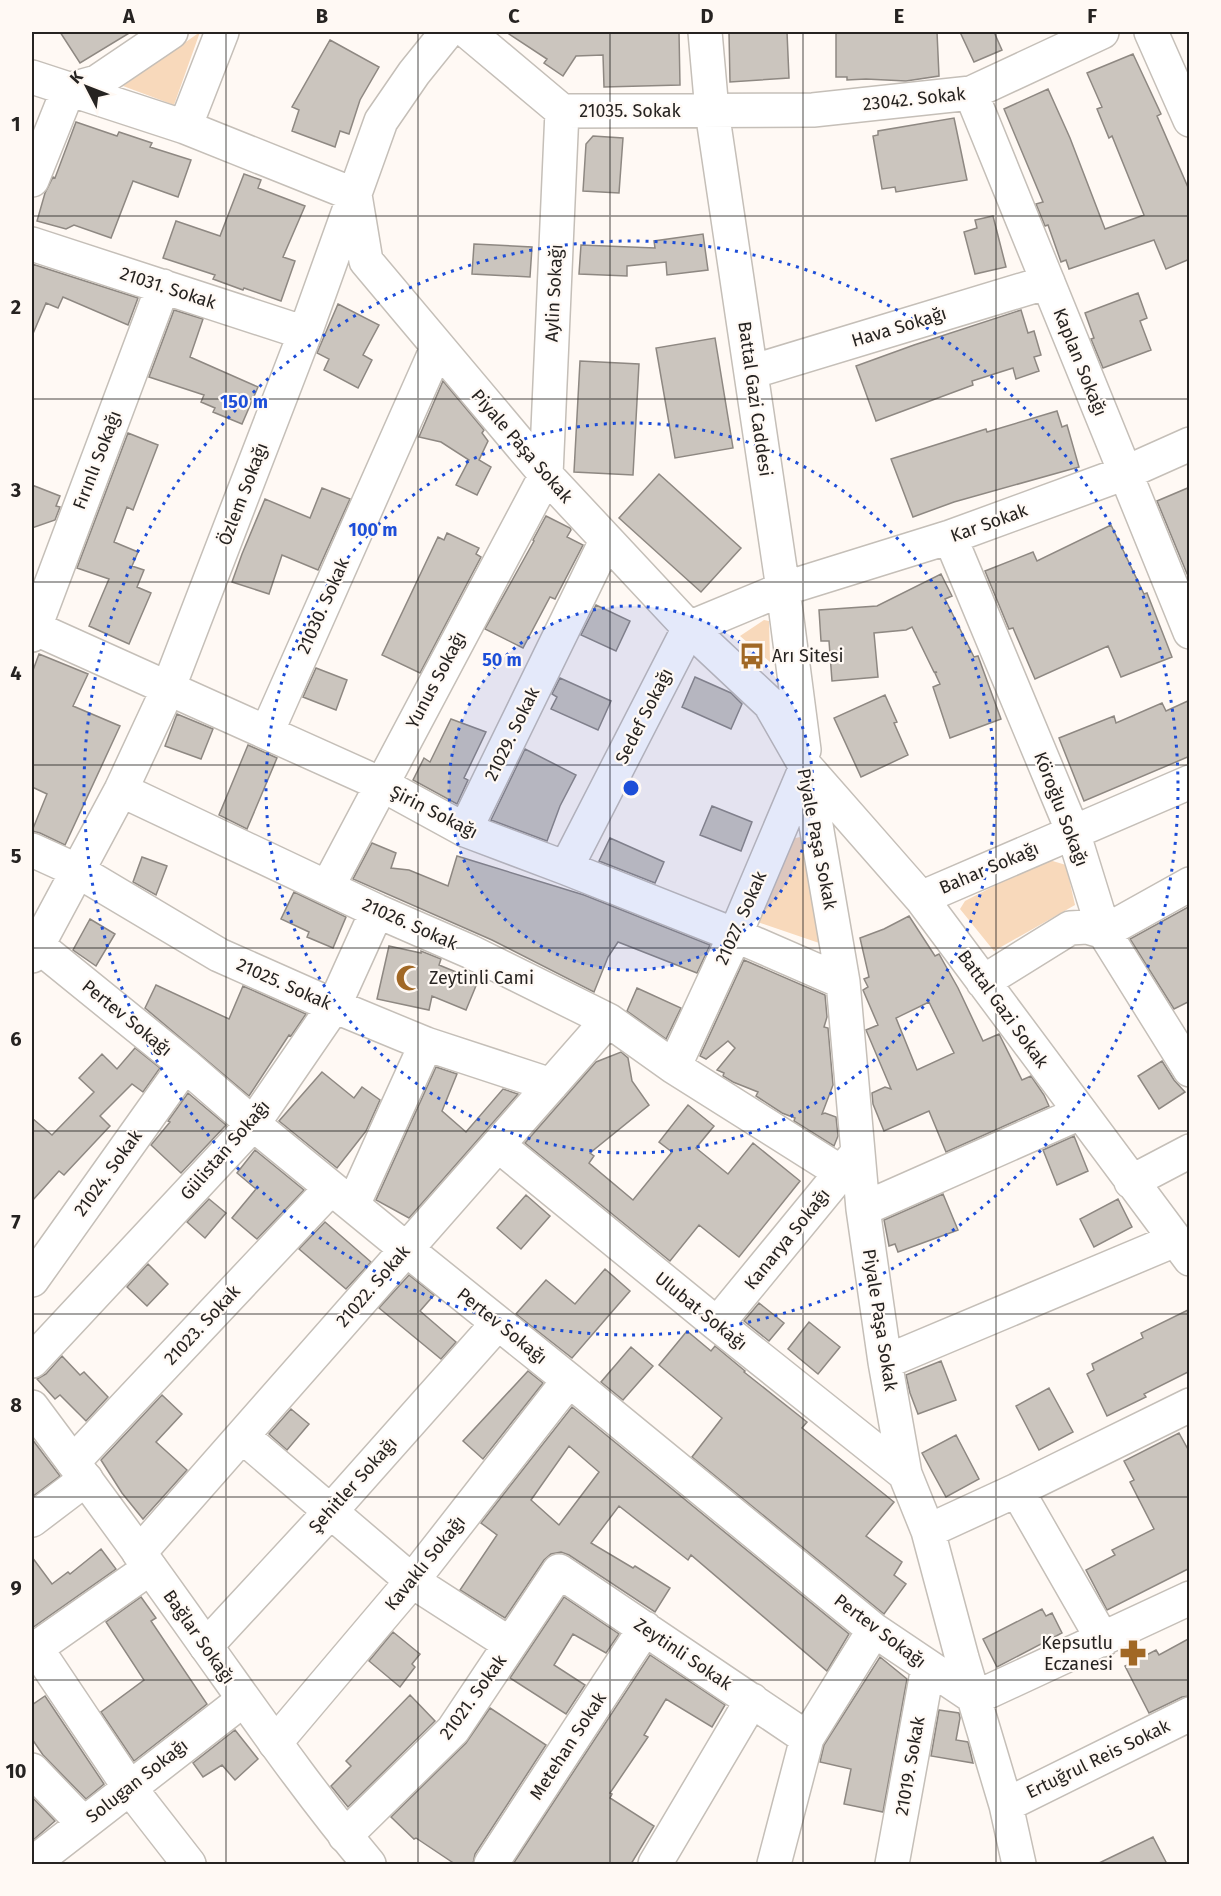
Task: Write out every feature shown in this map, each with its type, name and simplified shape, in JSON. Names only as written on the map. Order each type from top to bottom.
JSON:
[{"type":"street","points":[[68,90],[97,82],[171,32]]},
{"type":"street","points":[[185,127],[222,32]]},
{"type":"street","name":"Özlem Sokağı","points":[[34,950],[121,790],[168,689],[305,333],[381,121],[414,73],[447,32]]},
{"type":"street","name":"21035. Sokak","points":[[468,32],[562,111],[712,111]]},
{"type":"street","name":"Battal Gazi Caddesi","points":[[705,32],[712,111],[783,589],[806,767]]},
{"type":"street","name":"23042. Sokak","points":[[712,111],[813,110],[971,93],[1102,32]]},
{"type":"street","points":[[1151,32],[1190,120]]},
{"type":"street","points":[[32,76],[68,90],[185,127],[355,195]]},
{"type":"street","points":[[32,180],[68,90]]},
{"type":"street","name":"Kaplan Sokağı","points":[[971,93],[1190,632]]},
{"type":"street","name":"Aylin Sokağı","points":[[546,475],[562,111]]},
{"type":"street","name":"Piyale Paşa Sokak","points":[[355,195],[366,261],[437,348],[606,541],[689,628],[770,704],[806,767],[843,982],[850,1163],[863,1209],[885,1362],[905,1474],[928,1531],[962,1658],[1006,1805],[1019,1864]]},
{"type":"street","name":"21031. Sokak","points":[[32,244],[305,333]]},
{"type":"street","name":"Hava Sokağı","points":[[751,372],[1048,282]]},
{"type":"street","name":"Fırınlı Sokağı","points":[[32,630],[163,286]]},
{"type":"street","name":"21030. Sokak","points":[[267,732],[437,348]]},
{"type":"street","name":"Kar Sokak","points":[[689,628],[783,589],[950,537],[1125,473],[1190,444]]},
{"type":"street","name":"Yunus Sokağı","points":[[328,886],[546,475]]},
{"type":"street","name":"Köroğlu Sokağı","points":[[950,537],[1072,832],[1104,932],[1178,1029],[1190,1070]]},
{"type":"street","name":"21029. Sokak","points":[[465,831],[606,541]]},
{"type":"street","name":"Sedef Sokağı","points":[[566,868],[689,628]]},
{"type":"street","name":"Şirin Sokağı","points":[[32,630],[381,784],[465,831],[735,935],[843,982]]},
{"type":"street","name":"Battal Gazi Sokak","points":[[806,767],[921,898],[1182,1250]]},
{"type":"street","name":"21027. Sokak","points":[[674,1067],[735,935],[806,767]]},
{"type":"street","name":"Bahar Sokağı","points":[[921,898],[1190,782]]},
{"type":"street","name":"21026. Sokak","points":[[121,790],[377,911],[471,952],[608,1020],[674,1067],[850,1163]]},
{"type":"street","name":"21025. Sokak","points":[[32,850],[78,871],[219,955],[426,1044],[551,1085]]},
{"type":"street","points":[[983,982],[1070,928],[1087,927],[1104,932],[1190,884]]},
{"type":"street","name":"Gülistan Sokağı","points":[[32,1361],[253,1124],[334,1006],[377,911]]},
{"type":"street","name":"Pertev Sokağı","points":[[34,950],[185,1065],[253,1124],[874,1630],[975,1698]]},
{"type":"street","name":"21022. Sokak","points":[[34,1649],[144,1560],[242,1436],[608,1020]]},
{"type":"street","name":"21023. Sokak","points":[[32,1520],[342,1196],[426,1044]]},
{"type":"street","name":"21024. Sokak","points":[[32,1280],[185,1065]]},
{"type":"street","points":[[863,1209],[1080,1113]]},
{"type":"street","name":"Ulubat Sokağı","points":[[498,1145],[905,1474]]},
{"type":"street","points":[[1131,1182],[1190,1151]]},
{"type":"street","name":"Kanarya Sokağı","points":[[717,1324],[850,1163]]},
{"type":"street","points":[[885,1362],[1182,1250]]},
{"type":"street","name":"Şehitler Sokağı","points":[[206,1646],[330,1512],[498,1323]]},
{"type":"street","name":"Kavaklı Sokağı","points":[[275,1743],[412,1581],[569,1380]]},
{"type":"street","points":[[928,1531],[1190,1405]]},
{"type":"street","name":"Bağlar Sokağı","points":[[32,1407],[243,1700],[345,1836],[369,1864]]},
{"type":"street","points":[[242,1436],[412,1581],[510,1644]]},
{"type":"street","points":[[1017,1490],[1103,1640]]},
{"type":"street","name":"Zeytinli Sokak","points":[[559,1571],[807,1738]]},
{"type":"street","name":"21021. Sokak","points":[[345,1836],[453,1730],[559,1571]]},
{"type":"street","points":[[975,1698],[1190,1598]]},
{"type":"street","name":"Metehan Sokak","points":[[491,1864],[645,1628]]},
{"type":"street","points":[[774,1864],[807,1738],[874,1630]]},
{"type":"street","points":[[34,1649],[129,1787],[189,1864]]},
{"type":"street","name":"21019. Sokak","points":[[892,1864],[928,1667]]},
{"type":"street","name":"Solugan Sokağı","points":[[32,1864],[243,1700]]},
{"type":"street","points":[[655,1864],[752,1700]]},
{"type":"street","name":"Ertuğrul Reis Sokak","points":[[1006,1805],[1190,1713]]},
{"type":"street","points":[[32,1770],[83,1823]]},
{"type":"shaded area","points":[[200,32],[174,105],[123,86]]},
{"type":"shaded area","points":[[764,620],[769,621],[770,662],[740,636]]},
{"type":"shaded area","points":[[800,837],[808,840],[822,944],[749,919],[791,839]]},
{"type":"shaded area","points":[[1046,859],[1066,865],[1075,905],[994,951],[960,909],[965,901]]},
{"type":"building","points":[[60,32],[131,32],[80,63]]},
{"type":"building","points":[[506,32],[679,32],[680,85],[604,87],[603,55],[576,56],[563,76],[544,63],[547,59]]},
{"type":"building","points":[[787,32],[789,78],[730,82],[729,33]]},
{"type":"building","points":[[836,32],[937,32],[939,76],[906,81],[847,80],[847,77],[836,77]]},
{"type":"building","points":[[960,32],[994,32],[1002,50],[974,62]]},
{"type":"building","points":[[330,40],[379,67],[360,100],[349,134],[340,131],[335,147],[292,131],[299,110],[292,107]]},
{"type":"building","points":[[1133,54],[1161,114],[1157,116],[1190,192],[1190,259],[1166,269],[1154,240],[1069,269],[1066,260],[1061,262],[1048,225],[1045,226],[1036,204],[1043,202],[1004,109],[1048,89],[1070,138],[1105,229],[1144,215],[1112,136],[1109,138],[1097,109],[1102,107],[1087,73]]},
{"type":"building","points":[[954,118],[967,180],[896,192],[895,187],[882,189],[873,136],[878,135],[878,131]]},
{"type":"building","points":[[76,122],[117,136],[119,132],[152,143],[150,147],[191,160],[178,197],[133,181],[111,238],[74,225],[66,229],[37,221],[45,193],[53,177],[55,178]]},
{"type":"building","points":[[593,136],[623,138],[619,193],[583,191],[586,144]]},
{"type":"building","points":[[244,174],[261,180],[258,188],[305,206],[283,257],[295,261],[281,301],[244,288],[243,290],[213,279],[215,275],[163,258],[176,221],[220,236]]},
{"type":"building","points":[[993,216],[1006,267],[975,274],[964,232],[977,228],[975,220]]},
{"type":"building","points":[[703,234],[708,270],[667,275],[666,262],[627,266],[627,276],[579,274],[581,245],[655,248],[654,241]]},
{"type":"building","points":[[474,244],[532,247],[530,277],[472,274]]},
{"type":"building","points":[[32,264],[138,298],[128,325],[63,297],[58,308],[46,303],[32,336]]},
{"type":"building","points":[[1138,293],[1147,318],[1140,321],[1151,350],[1103,368],[1091,339],[1094,338],[1085,313]]},
{"type":"building","points":[[338,304],[379,325],[363,355],[372,360],[358,388],[324,370],[329,359],[317,353]]},
{"type":"building","points":[[174,310],[203,319],[190,357],[258,387],[242,424],[213,412],[215,408],[201,402],[204,395],[149,377]]},
{"type":"building","points":[[1021,310],[1028,333],[1034,331],[1041,355],[1034,357],[1039,371],[1016,379],[1013,368],[972,381],[973,385],[876,421],[856,366]]},
{"type":"building","points":[[715,338],[733,448],[675,458],[656,348]]},
{"type":"building","points":[[580,361],[639,364],[633,475],[574,472]]},
{"type":"building","points":[[443,381],[484,430],[482,433],[488,441],[479,460],[491,467],[477,495],[456,485],[469,460],[441,442],[419,437]]},
{"type":"building","points":[[1057,411],[1062,427],[1067,425],[1079,467],[954,502],[913,517],[891,459],[986,429],[987,432]]},
{"type":"building","points":[[128,433],[158,445],[133,510],[127,507],[114,542],[138,552],[132,566],[144,570],[137,587],[151,593],[129,644],[89,626],[109,579],[77,568]]},
{"type":"building","points":[[659,474],[741,548],[701,592],[619,518]]},
{"type":"building","points":[[32,485],[60,496],[56,506],[60,507],[55,520],[32,528]]},
{"type":"building","points":[[1190,487],[1190,581],[1157,501]]},
{"type":"building","points":[[322,488],[350,499],[318,570],[282,555],[269,594],[232,582],[265,499],[310,518]]},
{"type":"building","points":[[546,516],[570,528],[567,537],[583,545],[555,599],[550,597],[523,648],[485,629]]},
{"type":"building","points":[[1111,525],[1144,594],[1147,593],[1172,657],[1121,677],[1108,646],[1035,679],[1013,628],[1009,629],[985,571],[1033,552],[1037,561]]},
{"type":"building","points":[[447,533],[479,548],[476,554],[481,557],[420,673],[382,655],[438,537],[444,540]]},
{"type":"building","points":[[941,574],[952,596],[945,599],[974,657],[978,656],[1001,719],[950,738],[933,687],[940,684],[935,673],[937,672],[934,672],[912,627],[906,630],[874,633],[878,677],[832,681],[829,641],[821,641],[819,610],[877,606]]},
{"type":"building","points":[[596,605],[630,621],[616,651],[581,635]]},
{"type":"building","points":[[39,654],[88,674],[73,706],[120,726],[65,845],[32,831],[47,794],[32,787],[32,673]]},
{"type":"building","points":[[316,668],[347,680],[336,710],[303,697]]},
{"type":"building","points":[[695,677],[731,693],[742,704],[731,729],[682,707]]},
{"type":"building","points":[[560,678],[611,701],[598,730],[551,709],[557,697],[552,694]]},
{"type":"building","points":[[885,695],[908,755],[861,777],[834,718]]},
{"type":"building","points":[[1190,700],[1190,756],[1084,801],[1059,738],[1114,716],[1116,723],[1162,703],[1166,711]]},
{"type":"building","points":[[177,714],[213,729],[201,759],[165,746]]},
{"type":"building","points":[[451,719],[486,732],[464,778],[468,780],[457,804],[413,780],[424,758],[430,762]]},
{"type":"building","points":[[248,745],[277,758],[247,829],[219,815]]},
{"type":"building","points":[[525,749],[576,775],[560,806],[547,841],[491,820]]},
{"type":"building","points":[[712,806],[752,822],[741,851],[700,835]]},
{"type":"building","points":[[610,838],[664,862],[655,883],[599,861]]},
{"type":"building","points":[[372,843],[396,853],[391,868],[409,870],[448,886],[457,856],[584,895],[710,945],[697,973],[618,942],[608,957],[594,992],[492,940],[353,879]]},
{"type":"building","points":[[142,857],[167,866],[156,895],[133,882]]},
{"type":"building","points":[[294,892],[346,917],[333,948],[307,937],[309,932],[281,919]]},
{"type":"building","points":[[1190,906],[1190,1001],[1174,1009],[1130,939]]},
{"type":"building","points":[[909,916],[935,956],[939,954],[983,1041],[999,1034],[1022,1080],[1031,1076],[1049,1106],[946,1152],[929,1111],[884,1131],[873,1104],[872,1093],[885,1087],[891,1089],[866,1030],[878,1025],[863,990],[868,987],[864,979],[869,977],[860,938]],"holes":[[[929,1002],[954,1053],[917,1070],[896,1018]]]},
{"type":"building","points":[[90,919],[115,934],[96,966],[73,950]]},
{"type":"building","name":"Zeytinli Cami","points":[[389,946],[421,953],[421,951],[441,959],[439,965],[478,981],[466,1010],[432,996],[429,1010],[377,999]]},
{"type":"building","points":[[744,960],[825,995],[827,1017],[824,1027],[828,1028],[833,1085],[822,1114],[836,1117],[838,1136],[834,1146],[794,1121],[795,1118],[782,1113],[756,1096],[758,1092],[723,1076],[724,1073],[717,1070],[735,1048],[728,1041],[706,1059],[700,1056]]},
{"type":"building","points":[[156,985],[229,1019],[243,986],[306,1014],[291,1036],[289,1035],[249,1096],[145,1008]]},
{"type":"building","points":[[637,988],[681,1008],[666,1039],[627,1011]]},
{"type":"building","points":[[135,1048],[160,1068],[143,1092],[132,1084],[100,1116],[110,1126],[64,1175],[59,1171],[32,1201],[32,1118],[52,1135],[94,1092],[79,1078],[102,1054],[117,1069]]},
{"type":"building","points":[[621,1052],[628,1058],[632,1081],[649,1105],[590,1153],[594,1156],[589,1163],[633,1200],[672,1152],[659,1142],[688,1105],[714,1126],[696,1148],[728,1174],[753,1143],[800,1181],[739,1257],[699,1225],[670,1261],[525,1143],[596,1062]]},
{"type":"building","points":[[1162,1061],[1185,1092],[1159,1109],[1138,1076]]},
{"type":"building","points":[[436,1067],[457,1074],[442,1111],[466,1132],[503,1089],[518,1094],[409,1218],[376,1200]]},
{"type":"building","points":[[322,1072],[354,1098],[362,1087],[380,1100],[366,1131],[337,1168],[279,1121]]},
{"type":"building","points":[[188,1093],[226,1125],[181,1173],[151,1145],[170,1122],[168,1121]]},
{"type":"building","points":[[1074,1136],[1088,1171],[1057,1185],[1043,1150]]},
{"type":"building","points":[[255,1150],[304,1190],[257,1239],[232,1218],[256,1189],[237,1173]]},
{"type":"building","points":[[943,1194],[958,1230],[898,1252],[895,1244],[889,1246],[884,1220]]},
{"type":"building","points":[[526,1195],[550,1216],[521,1249],[497,1228]]},
{"type":"building","points":[[209,1199],[226,1213],[205,1238],[187,1222]]},
{"type":"building","points":[[1118,1199],[1132,1227],[1094,1247],[1080,1219]]},
{"type":"building","points":[[325,1222],[371,1262],[346,1289],[299,1249]]},
{"type":"building","points":[[148,1264],[168,1284],[147,1306],[127,1287]]},
{"type":"building","points":[[605,1269],[630,1291],[572,1358],[516,1314],[546,1280],[575,1304]]},
{"type":"building","points":[[409,1275],[434,1295],[420,1311],[456,1342],[441,1359],[379,1308]]},
{"type":"building","points":[[759,1303],[784,1323],[769,1341],[744,1321]]},
{"type":"building","points":[[1190,1309],[1190,1371],[1144,1394],[1146,1397],[1107,1416],[1087,1374],[1094,1370],[1092,1364],[1143,1338],[1141,1333]]},
{"type":"building","points":[[809,1322],[840,1347],[818,1374],[788,1349]]},
{"type":"building","points":[[687,1331],[711,1351],[715,1346],[807,1422],[802,1428],[894,1502],[866,1536],[902,1562],[894,1575],[906,1584],[884,1614],[692,1457],[722,1418],[659,1365]]},
{"type":"building","points":[[631,1347],[653,1366],[623,1400],[601,1382]]},
{"type":"building","points":[[62,1356],[80,1375],[84,1372],[108,1397],[86,1421],[60,1395],[55,1399],[37,1379],[46,1374]]},
{"type":"building","points":[[941,1361],[956,1400],[918,1414],[906,1375]]},
{"type":"building","points":[[528,1371],[543,1383],[483,1459],[463,1441]]},
{"type":"building","points":[[1049,1388],[1073,1432],[1039,1450],[1016,1406]]},
{"type":"building","points":[[162,1395],[182,1414],[156,1442],[187,1470],[143,1519],[122,1493],[101,1460]]},
{"type":"building","points":[[572,1407],[849,1634],[827,1671],[691,1555],[688,1560],[619,1506],[591,1543],[670,1588],[655,1612],[561,1552],[551,1554],[544,1560],[505,1618],[460,1590],[497,1535],[481,1523]],"holes":[[[569,1446],[599,1472],[559,1525],[531,1500]]]},
{"type":"building","points":[[291,1409],[309,1424],[287,1450],[269,1434]]},
{"type":"building","points":[[1179,1433],[1190,1453],[1190,1568],[1107,1610],[1086,1570],[1115,1555],[1112,1550],[1154,1529],[1130,1482],[1134,1480],[1124,1461]]},
{"type":"building","points":[[956,1435],[979,1479],[946,1497],[922,1453]]},
{"type":"building","points":[[32,1439],[60,1476],[32,1497]]},
{"type":"building","points":[[101,1549],[116,1569],[32,1628],[32,1557],[52,1584],[68,1572],[70,1574]]},
{"type":"building","points":[[141,1597],[156,1618],[151,1621],[207,1704],[134,1761],[101,1712],[144,1680],[106,1622]]},
{"type":"building","points":[[564,1597],[619,1634],[606,1653],[573,1634],[554,1665],[585,1685],[566,1714],[510,1678]]},
{"type":"building","points":[[1042,1609],[1046,1616],[1052,1613],[1062,1633],[997,1667],[983,1639]]},
{"type":"building","points":[[393,1632],[420,1654],[412,1664],[415,1667],[400,1687],[369,1661]]},
{"type":"building","points":[[1190,1638],[1190,1696],[1182,1697],[1149,1713],[1125,1666],[1156,1650],[1159,1655]]},
{"type":"building","points":[[650,1655],[725,1705],[712,1727],[666,1699],[644,1735],[648,1737],[610,1793],[612,1794],[610,1798],[654,1826],[631,1864],[513,1864]]},
{"type":"building","points":[[880,1657],[907,1679],[883,1812],[844,1804],[851,1769],[820,1762],[824,1745]]},
{"type":"building","points":[[410,1695],[435,1721],[348,1807],[331,1786],[351,1766],[346,1761]]},
{"type":"building","points":[[45,1696],[104,1784],[86,1799],[43,1755],[32,1739],[32,1705]]},
{"type":"building","points":[[490,1708],[546,1745],[475,1854],[473,1864],[455,1864],[416,1838],[414,1839],[391,1817],[466,1743]]},
{"type":"building","points":[[939,1710],[959,1713],[956,1740],[968,1742],[973,1763],[931,1756]]},
{"type":"building","points":[[235,1730],[258,1759],[235,1780],[222,1765],[203,1777],[193,1763]]},
{"type":"building","points":[[32,1797],[55,1821],[32,1841]]},
{"type":"building","points":[[1153,1837],[1167,1864],[1097,1864]]},
{"type":"place","name":"Arı Sitesi","points":[[752,656]]},
{"type":"place","name":"Zeytinli Cami","points":[[409,978]]},
{"type":"place","name":"Kepsutlu Eczanesi","points":[[1133,1653]]}]
